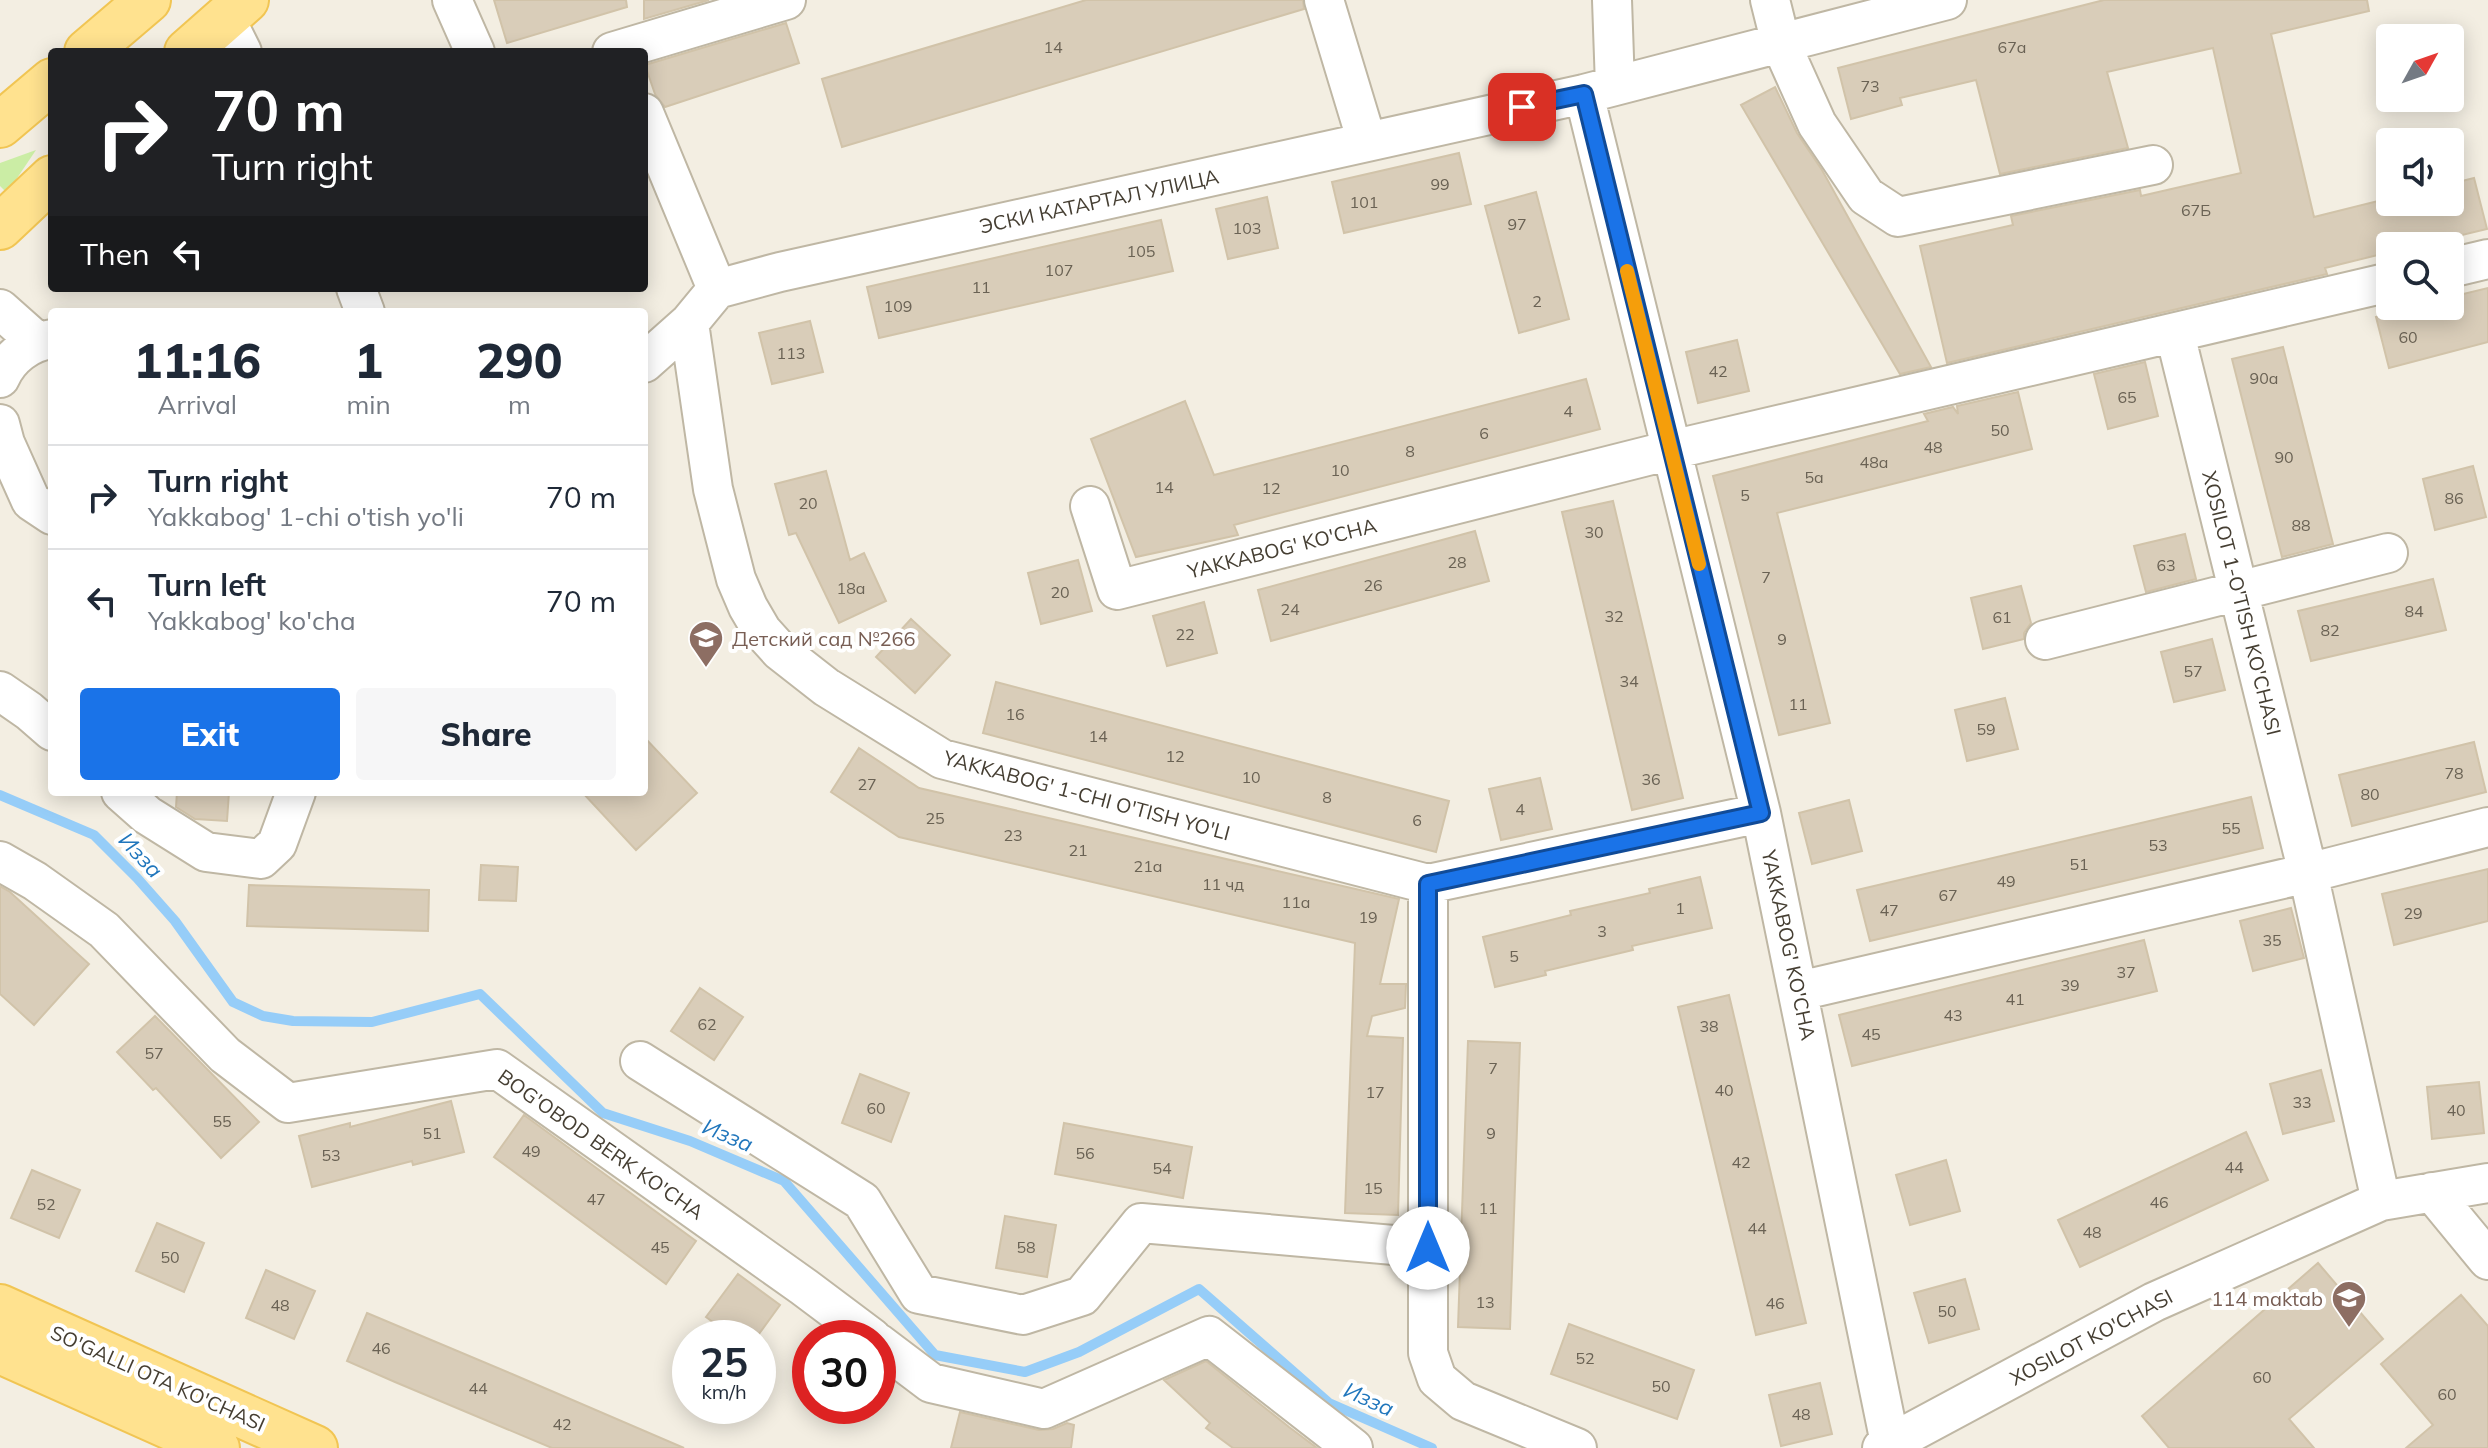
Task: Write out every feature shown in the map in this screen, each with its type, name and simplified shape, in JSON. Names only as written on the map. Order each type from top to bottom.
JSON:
[{"type":"main road","points":[[92,48],[148,0]]},
{"type":"main road","points":[[194,48],[238,23]]},
{"type":"main road","points":[[0,125],[48,84]]},
{"type":"main road","points":[[0,227],[48,182]]},
{"type":"main road","name":"SO'GALLI OTA KO'CHASI","points":[[0,1307],[315,1448]]},
{"type":"main road","name":"SO'GALLI OTA KO'CHASI","points":[[0,1351],[217,1448]]},
{"type":"street","points":[[452,0],[473,48]]},
{"type":"street","points":[[626,48],[786,0]]},
{"type":"street","points":[[1324,0],[1367,142]]},
{"type":"street","name":"YAKKABOG' KO'CHA","points":[[1612,0],[1599,90],[1671,450],[1761,813],[1799,991],[1886,1446]]},
{"type":"street","points":[[1770,0],[1781,44],[1817,124],[1866,196],[1898,217],[2153,165]]},
{"type":"street","name":"ЭСКИ КАТАРТАЛ УЛИЦА","points":[[717,289],[795,268],[1599,90],[1947,0]]},
{"type":"street","points":[[648,123],[717,289],[689,323],[648,359]]},
{"type":"street","points":[[2464,265],[2488,259]]},
{"type":"street","points":[[1671,450],[2376,285]]},
{"type":"street","points":[[0,309],[44,340],[16,355],[0,378]]},
{"type":"street","name":"YAKKABOG' 1-CHI O'TISH YO'LI","points":[[689,323],[713,489],[736,579],[762,631],[780,651],[826,687],[942,759],[1428,884],[1761,813]]},
{"type":"street","name":"XOSILOT 1-O'TISH KO'CHASI","points":[[2175,334],[2308,873],[2381,1201]]},
{"type":"street","points":[[0,424],[5,443],[31,501],[48,512]]},
{"type":"street","name":"YAKKABOG' KO'CHA","points":[[1090,506],[1117,590],[1671,450]]},
{"type":"street","points":[[2045,640],[2388,553]]},
{"type":"street","points":[[0,691],[48,728]]},
{"type":"street","points":[[126,796],[147,815],[206,852],[261,859],[277,844],[295,796]]},
{"type":"street","points":[[1799,991],[2308,873],[2488,827]]},
{"type":"street","name":"BOG'OBOD BERK KO'CHA","points":[[0,861],[35,881],[104,930],[225,1055],[288,1103],[497,1069],[847,1320]]},
{"type":"street","points":[[1428,884],[1428,1353],[1437,1379],[1463,1401],[1577,1448]]},
{"type":"street","points":[[640,1061],[862,1201],[919,1294],[1023,1315],[1082,1296],[1141,1223],[1428,1248]]},
{"type":"street","name":"XOSILOT KO'CHASI","points":[[1886,1446],[2154,1302],[2381,1201],[2488,1183]]},
{"type":"street","points":[[2432,1192],[2488,1260]]},
{"type":"street","points":[[896,1357],[931,1383],[1044,1409],[1209,1336],[1353,1448]]},
{"type":"green space","points":[[36,150],[7,193],[0,186],[0,163]]},
{"type":"building","points":[[494,0],[626,0],[627,7],[507,43]]},
{"type":"building","points":[[644,0],[709,0],[644,19]]},
{"type":"building","points":[[1086,0],[1303,0],[1304,9],[842,147],[822,79]]},
{"type":"building","points":[[2104,0],[2367,0],[2369,11],[2271,34],[2314,217],[2376,202],[2376,216],[2464,216],[2464,180],[2474,178],[2487,229],[2464,235],[2464,232],[2376,232],[2376,255],[2325,268],[2327,274],[1947,363],[1920,246],[2013,225],[2011,216],[2140,190],[2141,196],[2241,173],[2213,48],[2107,72],[2128,148],[2000,174],[1976,80],[1900,98],[1902,105],[1851,119],[1838,68]]},
{"type":"building","points":[[786,23],[799,63],[665,107],[655,94],[648,64]]},
{"type":"building","points":[[1775,87],[1797,133],[1822,170],[1931,367],[1900,374],[1741,105]]},
{"type":"building","points":[[1459,153],[1471,204],[1344,233],[1332,182]]},
{"type":"building","points":[[1536,192],[1569,319],[1519,333],[1485,206]]},
{"type":"building","points":[[1267,197],[1278,248],[1228,259],[1216,209]]},
{"type":"building","points":[[1161,220],[1173,271],[879,338],[867,287]]},
{"type":"building","points":[[2488,288],[2488,342],[2389,368],[2377,320],[2464,320],[2464,294]]},
{"type":"building","points":[[810,321],[823,372],[772,384],[759,333]]},
{"type":"building","points":[[1737,340],[1749,391],[1698,403],[1686,352]]},
{"type":"building","points":[[2283,347],[2333,544],[2282,557],[2232,359]]},
{"type":"building","points":[[2145,362],[2158,416],[2108,429],[2094,374]]},
{"type":"building","points":[[1586,379],[1600,429],[1234,525],[1238,535],[1136,557],[1091,439],[1185,401],[1214,475]]},
{"type":"building","points":[[2018,392],[2032,449],[1777,513],[1830,723],[1779,735],[1713,476],[1928,421],[1924,414],[1953,407],[1958,414],[1957,406]]},
{"type":"building","points":[[2473,466],[2486,517],[2435,530],[2423,479]]},
{"type":"building","points":[[826,471],[850,560],[864,553],[886,601],[839,623],[796,533],[789,535],[775,484]]},
{"type":"building","points":[[1613,501],[1683,798],[1632,810],[1562,512]]},
{"type":"building","points":[[1475,531],[1489,581],[1271,641],[1258,590]]},
{"type":"building","points":[[2185,534],[2196,579],[2146,592],[2134,546]]},
{"type":"building","points":[[1078,560],[1092,611],[1041,624],[1028,573]]},
{"type":"building","points":[[2433,579],[2446,630],[2311,661],[2298,611]]},
{"type":"building","points":[[2021,586],[2031,623],[2024,633],[2024,639],[1983,649],[1971,598]]},
{"type":"building","points":[[1204,602],[1217,653],[1167,666],[1153,616]]},
{"type":"building","points":[[911,619],[950,655],[915,693],[876,657]]},
{"type":"building","points":[[2212,639],[2225,690],[2174,702],[2161,652]]},
{"type":"building","points":[[996,682],[1449,801],[1436,852],[983,733]]},
{"type":"building","points":[[2005,698],[2018,749],[1967,761],[1955,710]]},
{"type":"building","points":[[648,741],[697,793],[636,850],[586,796],[648,796]]},
{"type":"building","points":[[2474,742],[2486,792],[2352,826],[2339,775]]},
{"type":"building","points":[[859,748],[919,788],[1399,899],[1380,984],[1406,984],[1405,1008],[1372,1016],[1367,1036],[1403,1038],[1398,1215],[1345,1213],[1355,943],[899,837],[831,792]]},
{"type":"building","points":[[1540,778],[1552,829],[1501,840],[1489,789]]},
{"type":"building","points":[[177,796],[229,796],[227,821],[195,819],[176,807]]},
{"type":"building","points":[[2251,797],[2263,848],[1870,941],[1857,890]]},
{"type":"building","points":[[1849,800],[1862,851],[1812,864],[1799,813]]},
{"type":"building","points":[[481,865],[518,867],[516,901],[479,900]]},
{"type":"building","points":[[2488,869],[2488,921],[2394,945],[2382,894]]},
{"type":"building","points":[[1700,877],[1712,928],[1632,946],[1633,950],[1545,971],[1546,975],[1495,987],[1483,937]]},
{"type":"building","points":[[249,885],[429,890],[428,931],[247,926]]},
{"type":"building","points":[[0,886],[89,964],[34,1025],[0,994]]},
{"type":"building","points":[[2291,908],[2304,958],[2253,971],[2240,921]]},
{"type":"building","points":[[2144,940],[2157,991],[1852,1066],[1839,1015]]},
{"type":"building","points":[[700,988],[743,1017],[714,1060],[671,1031]]},
{"type":"building","points":[[1729,995],[1806,1323],[1756,1335],[1678,1007]]},
{"type":"building","points":[[155,1016],[259,1122],[221,1158],[156,1088],[153,1090],[117,1052]]},
{"type":"building","points":[[1468,1041],[1520,1043],[1510,1329],[1458,1327]]},
{"type":"building","points":[[2321,1070],[2334,1121],[2283,1134],[2270,1084]]},
{"type":"building","points":[[860,1074],[909,1093],[891,1142],[842,1123]]},
{"type":"building","points":[[2479,1082],[2484,1133],[2432,1139],[2427,1087]]},
{"type":"building","points":[[451,1101],[464,1152],[413,1165],[412,1161],[312,1187],[299,1136],[350,1123],[350,1127]]},
{"type":"building","points":[[524,1115],[696,1241],[666,1284],[494,1157]]},
{"type":"building","points":[[1064,1123],[1192,1147],[1183,1198],[1055,1174]]},
{"type":"building","points":[[2246,1132],[2268,1180],[2080,1267],[2058,1220]]},
{"type":"building","points":[[1946,1160],[1960,1211],[1910,1225],[1896,1175]]},
{"type":"building","points":[[32,1170],[80,1190],[59,1238],[11,1218]]},
{"type":"building","points":[[1005,1216],[1056,1225],[1047,1277],[996,1268]]},
{"type":"building","points":[[157,1223],[204,1243],[184,1292],[136,1271]]},
{"type":"building","points":[[2318,1263],[2383,1339],[2289,1419],[2314,1448],[2169,1448],[2142,1416]]},
{"type":"building","points":[[266,1270],[315,1291],[294,1339],[246,1318]]},
{"type":"building","points":[[738,1274],[780,1305],[769,1320],[710,1320],[706,1317]]},
{"type":"building","points":[[1965,1279],[1979,1329],[1929,1343],[1914,1293]]},
{"type":"building","points":[[2461,1295],[2488,1326],[2488,1448],[2406,1448],[2433,1425],[2381,1364]]},
{"type":"building","points":[[367,1313],[684,1448],[552,1448],[395,1382],[347,1361]]},
{"type":"building","points":[[1569,1324],[1694,1370],[1677,1419],[1551,1374]]},
{"type":"building","points":[[1206,1361],[1317,1448],[1233,1448],[1206,1428],[1210,1423],[1164,1380]]},
{"type":"building","points":[[1820,1383],[1832,1434],[1781,1446],[1769,1395]]},
{"type":"building","points":[[960,1412],[1039,1430],[1053,1429],[1067,1423],[1074,1425],[1071,1448],[951,1448]]},
{"type":"waterway","name":"Изза","points":[[0,795],[94,835],[175,921],[233,1002],[263,1016],[293,1021],[372,1022],[480,994],[603,1113],[690,1141],[784,1181],[935,1355],[1025,1372],[1079,1352],[1199,1289],[1329,1403],[1432,1448]]},
{"type":"slow traffic","points":[[1627,271],[1699,564]]},
{"type":"place","name":"Детский сад №266","points":[[706,669]]},
{"type":"place","name":"114 maktab","points":[[2349,1329]]},
{"type":"route","points":[[1428,1248],[1428,884],[1761,813],[1584,94],[1522,107]]}]
